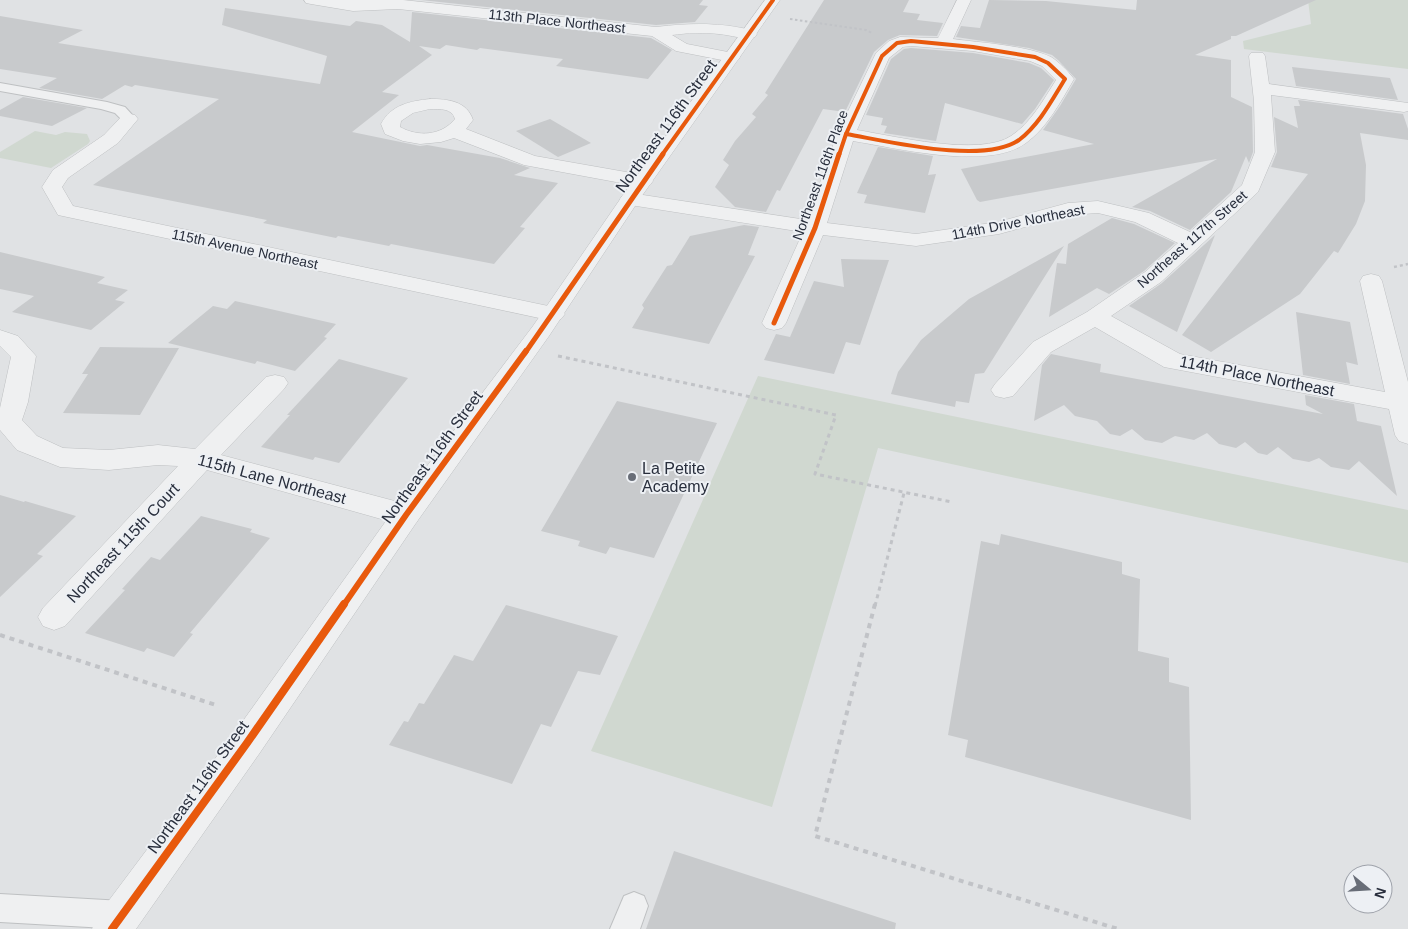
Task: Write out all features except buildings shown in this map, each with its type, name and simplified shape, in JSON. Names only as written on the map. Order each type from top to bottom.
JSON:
[{"type":"street","name":"113th Place Northeast","points":[[311,0],[353,6],[395,2],[656,32],[688,28],[720,29],[749,34]]},
{"type":"street","points":[[846,134],[968,151],[987,150],[1013,144],[1026,134],[1049,106],[1064,79],[1044,60],[1018,54],[942,44],[964,0]]},
{"type":"street","name":"Northeast 116th Street","points":[[118,922],[247,743],[406,515],[528,349],[636,190],[732,57],[749,34],[780,9]]},
{"type":"street","name":"113th Place Northeast","points":[[656,32],[682,48],[732,57]]},
{"type":"street","name":"Northeast 116th Place","points":[[774,323],[815,228],[846,134],[882,56],[898,42],[917,41],[942,44]]},
{"type":"street","name":"Northeast 117th Street","points":[[1004,390],[1042,347],[1095,317],[1153,277],[1250,188],[1265,152],[1257,56]]},
{"type":"street","points":[[1261,88],[1404,106]]},
{"type":"street","name":"115th Avenue Northeast","points":[[128,120],[111,139],[60,174],[52,187],[65,211],[552,314]]},
{"type":"street","name":"114th Drive Northeast","points":[[454,131],[531,161],[636,190],[815,228],[916,240],[999,228],[1068,210],[1098,207],[1142,217],[1192,242]]},
{"type":"street","points":[[1371,281],[1408,435]]},
{"type":"street","name":"114th Place Northeast","points":[[1095,317],[1173,361],[1400,403]]},
{"type":"street","name":"115th Lane Northeast","points":[[0,337],[9,341],[24,356],[15,402],[4,425],[27,443],[60,457],[109,460],[158,455],[201,459],[406,515]]},
{"type":"street","name":"Northeast 115th Court","points":[[54,617],[201,459],[275,383]]},
{"type":"lane","points":[[0,87],[102,105],[120,110],[128,120]]},
{"type":"lane","points":[[0,908],[118,922]]},
{"type":"path","points":[[780,9],[873,33]]},
{"type":"path","points":[[528,349],[836,415],[815,474],[952,502]]},
{"type":"path","points":[[904,493],[815,836],[1118,929]]},
{"type":"path","points":[[0,635],[216,705]]},
{"type":"shaded area","points":[[1308,0],[1408,0],[1408,69],[1244,49],[1243,41],[1311,24]]},
{"type":"shaded area","points":[[35,131],[56,135],[65,132],[87,134],[90,141],[51,168],[0,158],[0,152]]},
{"type":"shaded area","points":[[758,376],[1408,510],[1408,563],[878,448],[772,807],[591,751]]},
{"type":"cycle path","points":[[112,929],[247,743],[406,515],[541,331],[630,199],[773,0]]},
{"type":"cycle path","points":[[774,323],[815,228],[846,134],[882,56],[890,48],[900,42],[928,42],[1035,57],[1045,61],[1065,79],[1042,115],[1027,133],[1012,144],[994,149],[974,151],[930,148],[846,134]]},
{"type":"place","name":"La Petite Academy","points":[[632,477]]}]
